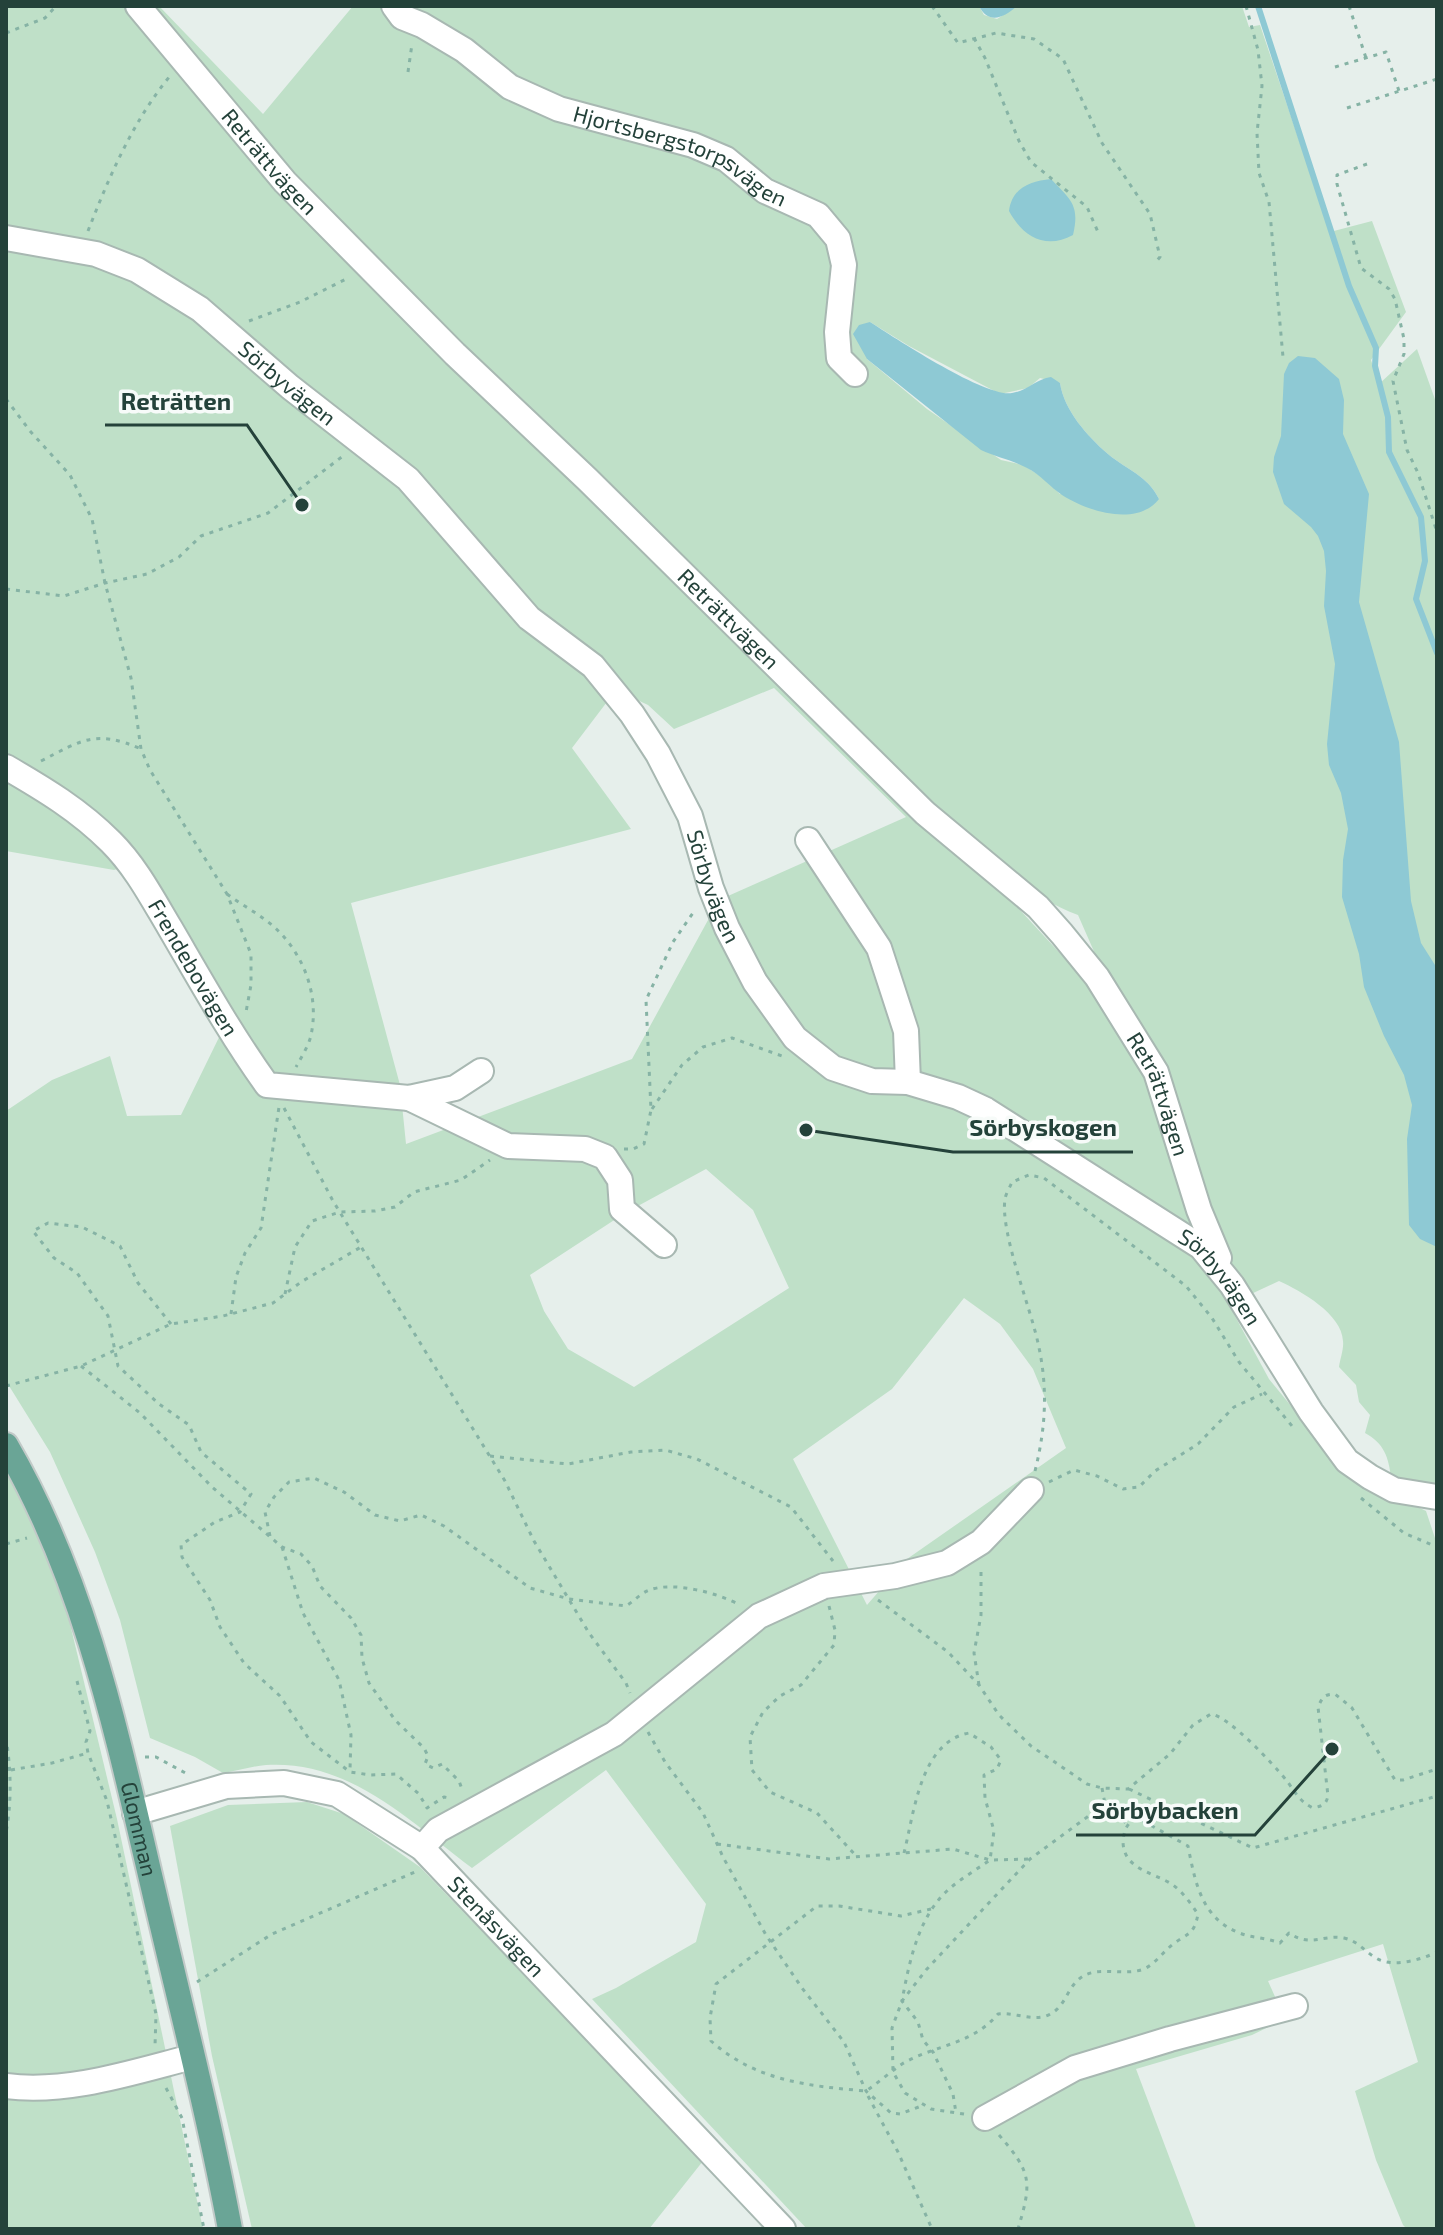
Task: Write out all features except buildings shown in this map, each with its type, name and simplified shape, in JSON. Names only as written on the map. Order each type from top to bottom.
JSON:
[{"type":"main road","name":"Glomman","points":[[6,1445],[34,1495],[75,1592],[97,1662],[135,1813],[230,2229]]},
{"type":"street","name":"Reträttvägen","points":[[138,6],[285,182],[369,267],[925,813],[1038,907],[1062,934],[1097,977],[1156,1072],[1199,1210],[1232,1285]]},
{"type":"street","name":"Hjortsbergstorpsvägen","points":[[394,6],[402,17],[464,50],[510,87],[559,109],[693,145],[726,159],[765,191],[818,215],[838,239],[844,265],[837,332],[839,358],[855,374]]},
{"type":"street","name":"Sörbyvägen","points":[[6,238],[80,251],[137,270],[200,309],[408,479],[529,618],[593,666],[632,714],[658,754],[690,816],[711,888],[727,928],[755,982],[795,1038],[833,1068],[872,1081],[908,1082],[958,1097],[1016,1127],[1201,1247],[1232,1285],[1320,1425],[1347,1461],[1394,1490],[1437,1497]]},
{"type":"street","name":"Frendebovägen","points":[[11,770],[76,810],[134,868],[267,1085],[409,1098]]},
{"type":"street","points":[[808,840],[879,948],[906,1031],[908,1082]]},
{"type":"street","points":[[409,1098],[455,1088],[481,1071]]},
{"type":"street","points":[[409,1098],[508,1146],[585,1149],[605,1157],[620,1180],[622,1209],[664,1245]]},
{"type":"street","points":[[429,1856],[438,1830],[614,1734],[759,1616],[824,1586],[895,1576],[947,1563],[981,1542],[1031,1490]]},
{"type":"street","name":"Stenåsvägen","points":[[135,1813],[226,1786],[284,1783],[337,1794],[429,1856],[783,2229]]},
{"type":"street","points":[[985,2118],[1075,2068],[1295,2006]]},
{"type":"street","points":[[6,2086],[22,2088],[77,2083],[192,2057]]},
{"type":"path","points":[[6,33],[45,18],[56,6]]},
{"type":"path","points":[[932,6],[958,43],[996,33],[1034,39],[1063,59],[1102,143],[1150,214],[1160,257],[1155,263]]},
{"type":"path","points":[[1246,6],[1258,50],[1262,86],[1257,133],[1259,173],[1269,202],[1283,357]]},
{"type":"path","points":[[1349,6],[1366,58]]},
{"type":"path","points":[[974,38],[1031,162],[1087,207],[1098,232]]},
{"type":"path","points":[[1335,67],[1386,52],[1399,91]]},
{"type":"path","points":[[80,251],[107,183],[150,100],[182,61]]},
{"type":"path","points":[[1347,108],[1437,79]]},
{"type":"path","points":[[1367,164],[1337,175],[1337,184],[1361,268],[1389,289],[1395,299],[1404,339],[1404,354],[1393,381],[1407,450],[1418,473],[1437,532]]},
{"type":"path","points":[[224,330],[300,302],[369,267]]},
{"type":"path","points":[[6,399],[70,475],[92,519],[105,583],[131,678],[141,749],[150,770],[227,894],[251,954],[251,985],[244,1022]]},
{"type":"path","points":[[6,589],[64,596],[147,574],[179,557],[201,536],[268,513],[327,471],[360,442]]},
{"type":"path","points":[[11,770],[77,742],[103,737],[119,739],[141,749]]},
{"type":"path","points":[[585,1149],[633,1149],[644,1144],[651,1110],[646,1000],[673,942],[711,888]]},
{"type":"path","points":[[227,894],[273,927],[296,951],[307,976],[314,1011],[310,1039],[286,1088]]},
{"type":"path","points":[[651,1110],[682,1065],[703,1047],[732,1038],[790,1057]]},
{"type":"path","points":[[231,1314],[236,1277],[245,1253],[261,1228],[280,1101],[340,1212],[505,1481],[534,1541],[589,1633],[626,1683],[639,1715],[665,1762],[703,1813],[772,1943],[844,2042],[932,2229]]},
{"type":"path","points":[[285,1294],[295,1247],[312,1221],[340,1212],[395,1207],[414,1192],[461,1180],[508,1146]]},
{"type":"path","points":[[1031,1490],[1044,1435],[1044,1386],[1039,1346],[1005,1224],[1005,1198],[1012,1182],[1029,1175],[1044,1178],[1186,1286],[1212,1318],[1239,1362],[1293,1427]]},
{"type":"path","points":[[171,1324],[138,1283],[120,1246],[82,1227],[48,1223],[33,1231],[54,1258],[77,1273],[108,1316],[118,1366],[159,1404],[189,1425],[201,1452],[251,1494],[240,1512],[215,1522],[181,1545],[182,1557],[210,1600],[220,1627],[244,1663],[280,1696],[311,1742],[350,1772],[396,1774],[419,1794],[427,1808],[444,1797],[452,1798]]},
{"type":"path","points":[[6,1386],[81,1366],[171,1324],[273,1303],[361,1247]]},
{"type":"path","points":[[81,1366],[140,1413],[240,1512],[282,1547],[301,1554],[312,1566],[320,1586],[351,1618],[361,1635],[362,1658],[369,1683],[395,1720],[424,1748],[428,1756],[425,1764],[433,1768],[442,1764],[459,1781],[464,1796]]},
{"type":"path","points":[[1031,1490],[1074,1470],[1097,1476],[1123,1489],[1139,1487],[1155,1471],[1198,1444],[1234,1407],[1263,1393]]},
{"type":"path","points":[[270,1536],[265,1512],[274,1497],[289,1482],[314,1478],[344,1492],[375,1515],[400,1521],[421,1515],[444,1526],[530,1588],[569,1599],[626,1606],[647,1591],[664,1587],[692,1589],[725,1597],[759,1616]]},
{"type":"path","points":[[1361,1497],[1404,1533],[1437,1547]]},
{"type":"path","points":[[23,1529],[31,1548]]},
{"type":"path","points":[[6,1544],[27,1538]]},
{"type":"path","points":[[979,1685],[974,1653],[981,1615],[981,1542]]},
{"type":"path","points":[[282,1547],[303,1613],[339,1680],[351,1735],[350,1772],[337,1794]]},
{"type":"path","points":[[824,1586],[835,1630],[834,1645],[801,1685],[780,1696],[763,1712],[750,1737],[752,1770],[770,1792],[817,1813],[857,1857]]},
{"type":"path","points":[[77,1680],[90,1731],[86,1742],[88,1753],[107,1801],[156,2014],[154,2041],[158,2065],[182,2118],[204,2229]]},
{"type":"path","points":[[1128,1789],[1170,1754],[1193,1725],[1211,1714],[1227,1722],[1301,1800],[1313,1808],[1321,1807],[1328,1796],[1318,1707],[1321,1699],[1328,1694],[1335,1694],[1352,1708],[1395,1780],[1437,1769]]},
{"type":"path","points":[[904,1853],[928,1768],[940,1749],[955,1736],[969,1733],[991,1747],[1001,1760],[997,1769],[984,1775],[985,1798],[994,1831],[990,1860],[948,1890],[931,1909],[910,1959],[902,2001],[892,2028],[893,2072],[905,2093],[931,2109],[985,2118],[1013,2151],[1028,2176],[1018,2229]]},
{"type":"path","points":[[6,1737],[11,1770],[11,1805],[6,1833]]},
{"type":"path","points":[[11,1770],[88,1753]]},
{"type":"path","points":[[121,1760],[137,1756],[156,1757],[212,1790]]},
{"type":"path","points":[[1127,1824],[1105,1804],[1102,1788],[1128,1789],[1253,1848],[1437,1796]]},
{"type":"path","points":[[902,2001],[926,1970],[1030,1859],[1105,1804]]},
{"type":"path","points":[[866,2091],[903,2064],[967,2039],[987,2027],[998,2014],[1012,2012],[1036,2018],[1047,2016],[1059,2010],[1078,1979],[1092,1973],[1126,1973],[1143,1969],[1188,1936],[1196,1927],[1198,1914],[1175,1886],[1137,1868],[1127,1858],[1123,1845],[1127,1824],[1134,1819],[1188,1846],[1208,1913],[1226,1926],[1280,1943],[1289,1933],[1312,1942],[1342,1937],[1360,1944],[1377,1959],[1418,1961],[1437,1952]]},
{"type":"path","points":[[717,1844],[829,1859],[953,1849],[990,1860],[1030,1859]]},
{"type":"path","points":[[177,1995],[272,1934],[429,1856]]},
{"type":"path","points":[[924,2105],[900,2114],[891,2113],[866,2091],[808,2085],[754,2071],[731,2059],[711,2041],[710,2018],[716,1984],[817,1906],[839,1906],[901,1916],[931,1909]]},
{"type":"path","points":[[902,2001],[918,2022],[923,2040],[933,2052],[953,2094],[956,2113]]},
{"type":"green space","points":[[6,6],[125,6],[262,172],[1008,897],[1120,1018],[1151,1077],[1229,1305],[1269,1379],[1328,1451],[1392,1494],[1426,1511],[1437,1544],[1437,2229],[1407,2229],[1403,2225],[1376,2160],[1355,2091],[1418,2062],[1383,1944],[1268,1981],[1285,2019],[1252,2035],[1136,2069],[1194,2229],[807,2229],[592,1999],[696,1942],[706,1904],[606,1770],[472,1868],[377,1797],[325,1772],[296,1766],[266,1765],[223,1773],[150,1738],[120,1620],[95,1552],[50,1452],[6,1381],[6,1111],[52,1080],[110,1056],[127,1116],[181,1115],[228,1019],[134,864],[114,870],[6,851]],"holes":[[[774,688],[906,817],[719,900],[632,1059],[406,1144],[400,1085],[351,903],[631,829],[572,748],[616,690],[648,705],[674,729]],[[706,1169],[753,1210],[789,1288],[634,1387],[568,1349],[544,1311],[530,1275],[625,1213]],[[964,1298],[1000,1324],[1033,1369],[1066,1448],[907,1559],[867,1605],[793,1459],[892,1389]]]},
{"type":"green space","points":[[145,6],[159,6],[263,114],[353,6],[979,6],[984,15],[997,19],[1017,6],[1242,6],[1249,27],[1260,25],[1330,232],[1372,221],[1406,312],[1371,360],[1379,384],[1417,349],[1437,405],[1437,1488],[1391,1478],[1384,1452],[1377,1441],[1365,1433],[1370,1415],[1359,1402],[1356,1385],[1339,1367],[1343,1341],[1341,1331],[1328,1313],[1309,1297],[1279,1281],[1249,1295],[1219,1243],[1164,1072],[1139,1020],[1096,956],[1078,915],[1060,908],[1027,887],[952,823],[320,210]],"holes":[[[870,322],[1000,394],[1028,388],[1040,378],[1060,383],[1071,413],[1085,431],[1108,454],[1143,478],[1159,499],[1060,494],[1023,465],[1001,460],[927,409],[867,359]]]},
{"type":"green space","points":[[6,1469],[64,1599],[117,1819],[203,2229],[6,2229]]},
{"type":"green space","points":[[307,1802],[344,1814],[420,1867],[703,2161],[649,2229],[252,2229],[212,2056],[170,1826],[228,1805]]},
{"type":"water","points":[[979,6],[1017,6],[1007,14],[992,18]]},
{"type":"water","points":[[1051,179],[1069,198],[1075,217],[1073,235],[1045,241],[1028,234],[1009,211],[1014,197],[1023,187]]},
{"type":"water","points":[[870,322],[962,377],[999,392],[1017,392],[1051,377],[1060,383],[1071,413],[1085,431],[1108,454],[1143,478],[1159,499],[1150,508],[1138,513],[1126,515],[1099,511],[1062,495],[1022,466],[981,450],[867,359],[853,334],[859,325]]},
{"type":"water","points":[[1298,356],[1315,358],[1339,379],[1344,400],[1343,434],[1369,494],[1359,602],[1399,742],[1411,901],[1421,943],[1435,965],[1437,975],[1437,1247],[1420,1239],[1409,1225],[1407,1139],[1412,1105],[1404,1075],[1364,987],[1359,954],[1342,897],[1348,829],[1341,793],[1329,765],[1327,744],[1335,664],[1324,606],[1324,551],[1311,527],[1284,504],[1273,472],[1281,436],[1284,374],[1289,363]]},
{"type":"waterway","points":[[1258,6],[1349,286],[1376,348],[1375,366],[1388,417],[1389,452],[1421,517],[1425,561],[1416,599],[1437,653]]},
{"type":"place","name":"Reträtten","points":[[302,505]]},
{"type":"place","name":"Sörbyskogen","points":[[806,1130]]},
{"type":"place","name":"Sörbybacken","points":[[1332,1749]]}]
